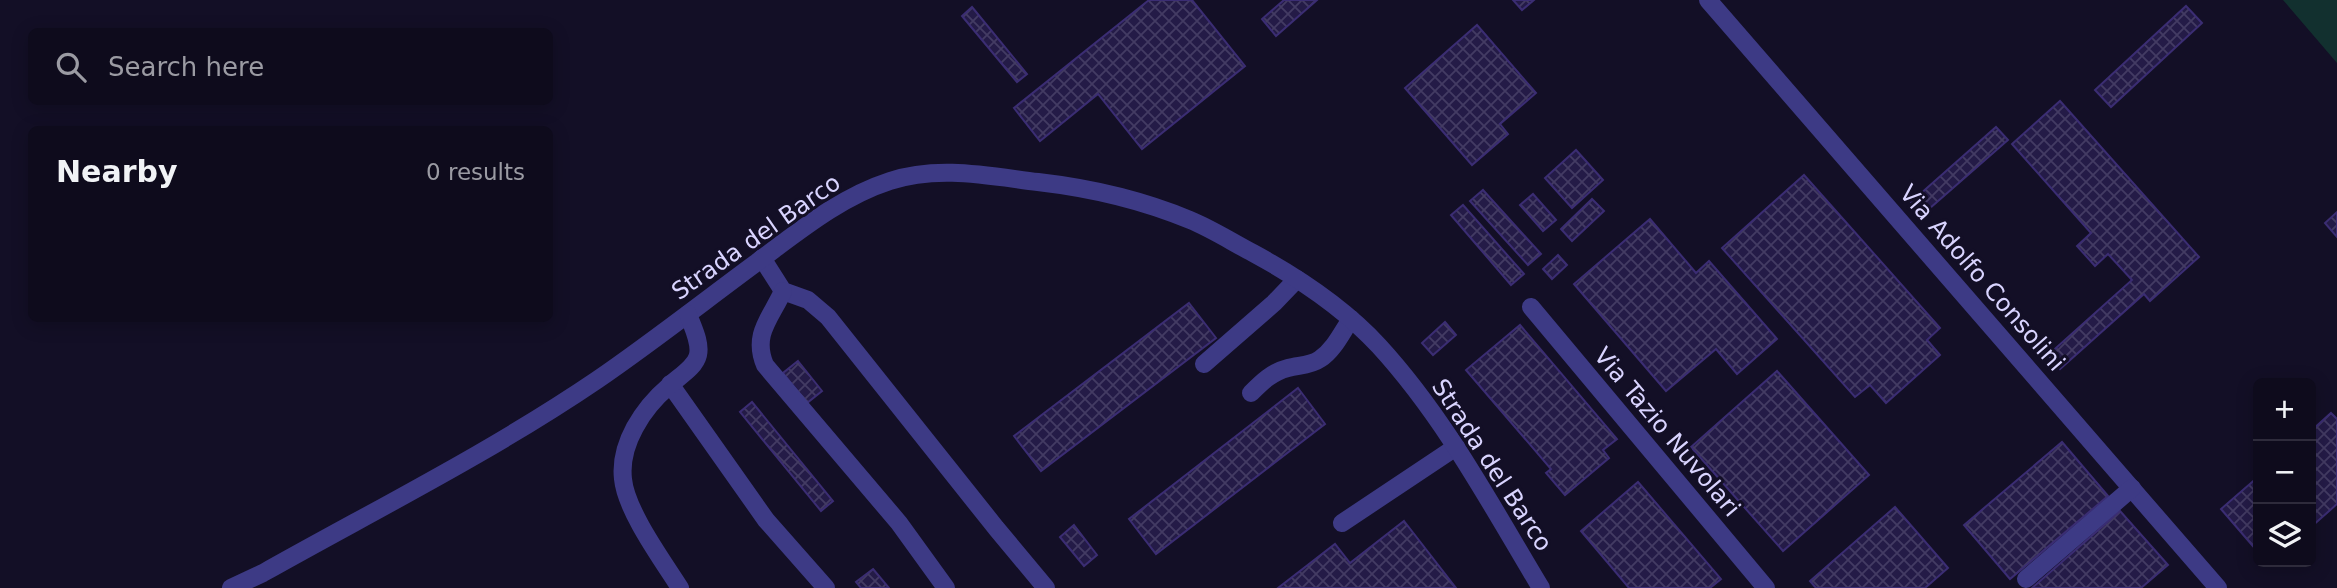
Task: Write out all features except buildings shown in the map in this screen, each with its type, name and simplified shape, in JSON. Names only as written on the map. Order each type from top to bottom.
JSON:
[{"type":"street","name":"Via Adolfo Consolini","points":[[1709,0],[2218,588]]},
{"type":"street","name":"Strada del Barco","points":[[230,588],[262,573],[523,427],[610,371],[824,214],[876,186],[909,176],[956,173],[1060,184],[1136,201],[1192,221],[1297,279],[1351,319],[1399,371],[1441,423],[1541,588]]},
{"type":"street","points":[[762,258],[783,291],[808,300],[828,317],[1046,588]]},
{"type":"street","points":[[1204,364],[1274,303],[1297,279]]},
{"type":"street","points":[[783,291],[762,329],[759,341],[765,365],[899,523],[946,588]]},
{"type":"street","name":"Via Tazio Nuvolari","points":[[1531,307],[1766,588]]},
{"type":"street","points":[[680,588],[644,529],[623,481],[625,457],[632,433],[653,401],[690,368],[698,354],[697,340],[688,314]]},
{"type":"street","points":[[1251,393],[1279,371],[1307,366],[1320,359],[1332,348],[1351,319]]},
{"type":"street","points":[[670,384],[766,520],[826,588]]},
{"type":"street","points":[[1342,523],[1456,447]]},
{"type":"street","points":[[2026,579],[2132,488]]},
{"type":"green space","points":[[2283,0],[2337,0],[2337,63]]}]
